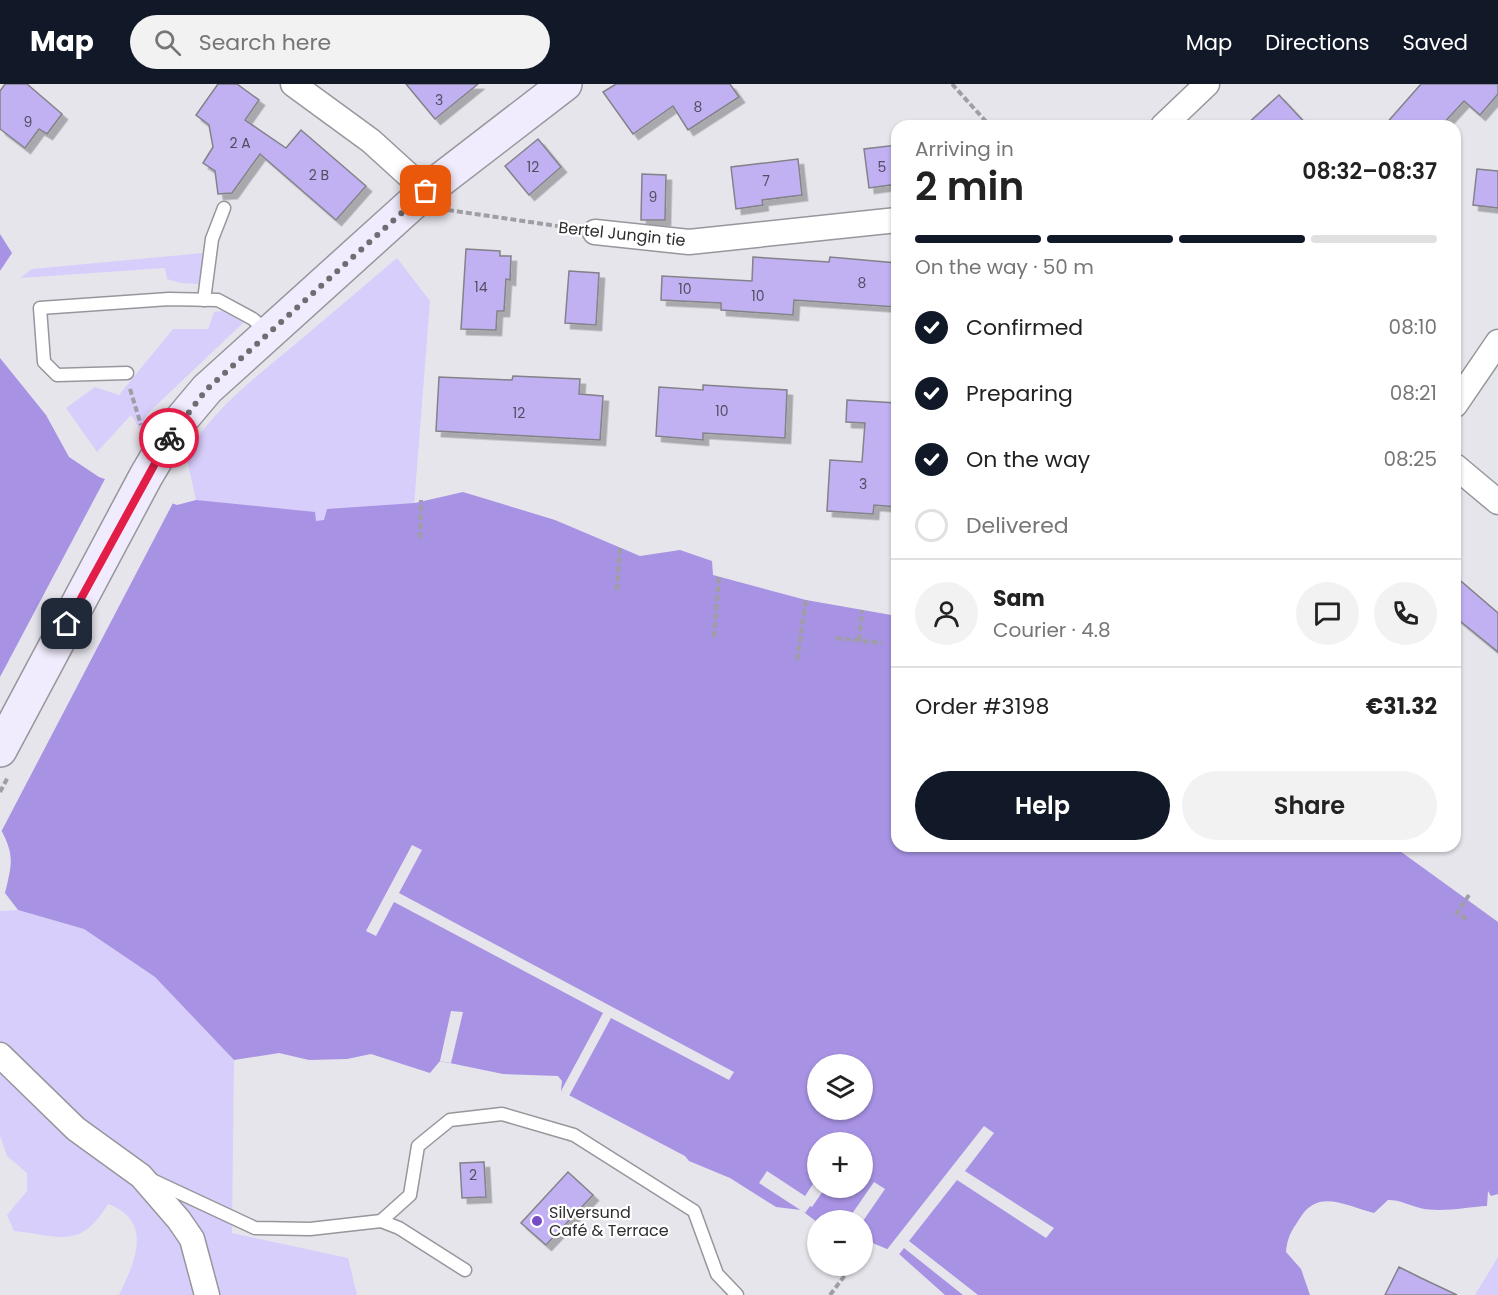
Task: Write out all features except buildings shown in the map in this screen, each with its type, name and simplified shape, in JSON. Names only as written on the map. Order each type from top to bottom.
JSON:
[{"type":"street","points":[[293,84],[371,141],[426,191]]},
{"type":"street","points":[[0,750],[146,476],[175,427],[207,389],[426,191],[565,84]]},
{"type":"street","points":[[1169,120],[1207,84]]},
{"type":"street","name":"Bertel Jungin tie","points":[[595,232],[689,242],[891,221]]},
{"type":"street","points":[[1461,396],[1498,342]]},
{"type":"street","points":[[1461,471],[1498,502]]},
{"type":"street","points":[[0,1055],[76,1129],[141,1176],[180,1220],[192,1239],[207,1295]]},
{"type":"lane","points":[[204,300],[212,239],[224,208]]},
{"type":"lane","points":[[127,373],[57,375],[44,362],[40,308],[132,301],[218,300],[253,319],[269,333]]},
{"type":"lane","points":[[381,1221],[410,1195],[418,1146],[450,1120],[502,1114],[574,1135],[694,1211],[717,1275],[737,1295]]},
{"type":"lane","points":[[141,1176],[162,1183],[255,1228],[310,1229],[381,1221],[399,1228],[465,1270]]},
{"type":"path","points":[[952,84],[985,120]]},
{"type":"path","name":"Bertel Jungin tie","points":[[426,191],[443,209],[595,232]]},
{"type":"path","points":[[127,373],[142,430]]},
{"type":"path","points":[[420,538],[421,500]]},
{"type":"path","points":[[617,590],[620,548]]},
{"type":"path","points":[[714,637],[719,576]]},
{"type":"path","points":[[797,660],[806,600]]},
{"type":"path","points":[[859,640],[862,610]]},
{"type":"path","points":[[836,638],[882,643]]},
{"type":"path","points":[[1466,920],[1457,913],[1469,895]]},
{"type":"path","points":[[830,1295],[844,1276]]},
{"type":"shaded area","points":[[0,234],[12,253],[0,271]]},
{"type":"shaded area","points":[[203,253],[202,278],[198,284],[167,279],[165,268],[20,278],[32,269]]},
{"type":"shaded area","points":[[397,258],[430,301],[413,519],[345,534],[189,510],[196,500],[186,455],[208,424],[248,384]]},
{"type":"shaded area","points":[[222,311],[244,322],[147,414],[140,429],[131,415],[97,452],[66,408],[95,387],[119,395],[173,329],[208,329],[214,312]]},
{"type":"shaded area","points":[[0,358],[46,415],[69,457],[99,477],[177,505],[196,500],[315,512],[316,521],[324,520],[327,509],[415,503],[463,492],[555,520],[640,556],[680,550],[712,561],[713,575],[806,600],[891,615],[891,852],[1401,852],[1498,922],[1498,1194],[1491,1196],[1488,1191],[1487,1206],[1445,1210],[1420,1208],[1393,1200],[1388,1200],[1374,1213],[1333,1202],[1324,1201],[1315,1204],[1307,1209],[1294,1227],[1286,1252],[1301,1269],[1310,1295],[945,1295],[899,1254],[873,1243],[873,1210],[807,1210],[807,1214],[801,1210],[776,1207],[730,1178],[689,1161],[685,1156],[561,1091],[562,1081],[558,1076],[503,1074],[440,1061],[430,1073],[371,1054],[347,1059],[309,1060],[279,1053],[234,1060],[155,977],[84,929],[18,910],[5,893],[11,860],[0,828]]},
{"type":"shaded area","points":[[18,910],[84,929],[155,977],[234,1060],[232,1233],[348,1258],[357,1295],[119,1295],[135,1256],[136,1232],[131,1221],[122,1211],[108,1204],[98,1219],[88,1228],[68,1237],[14,1231],[7,1215],[27,1191],[27,1173],[7,1156],[0,1136],[0,911]]},
{"type":"shaded area","points":[[1498,1257],[1498,1295],[1475,1295]]},
{"type":"pier","points":[[106,477],[174,501],[0,834],[0,677]]},
{"type":"pier","points":[[412,845],[422,850],[399,893],[734,1072],[729,1080],[611,1018],[569,1096],[561,1091],[603,1013],[394,902],[376,936],[366,931]]},
{"type":"pier","points":[[451,1011],[463,1012],[451,1063],[440,1061]]},
{"type":"pier","points":[[984,1126],[994,1133],[965,1171],[1054,1228],[1046,1238],[957,1180],[909,1241],[978,1295],[963,1295],[904,1248],[897,1257],[885,1252]]},
{"type":"pier","points":[[767,1171],[805,1196],[807,1193],[807,1198],[818,1198],[805,1213],[759,1183]]},
{"type":"pier","points":[[873,1183],[885,1189],[871,1210],[855,1210],[863,1198],[873,1198]]},
{"type":"way so far","points":[[169,438],[175,427],[207,389],[426,191]]},
{"type":"place","name":"Silversund Café & Terrace","points":[[537,1221]]},
{"type":"route","points":[[67,624],[146,476],[169,438]]}]
